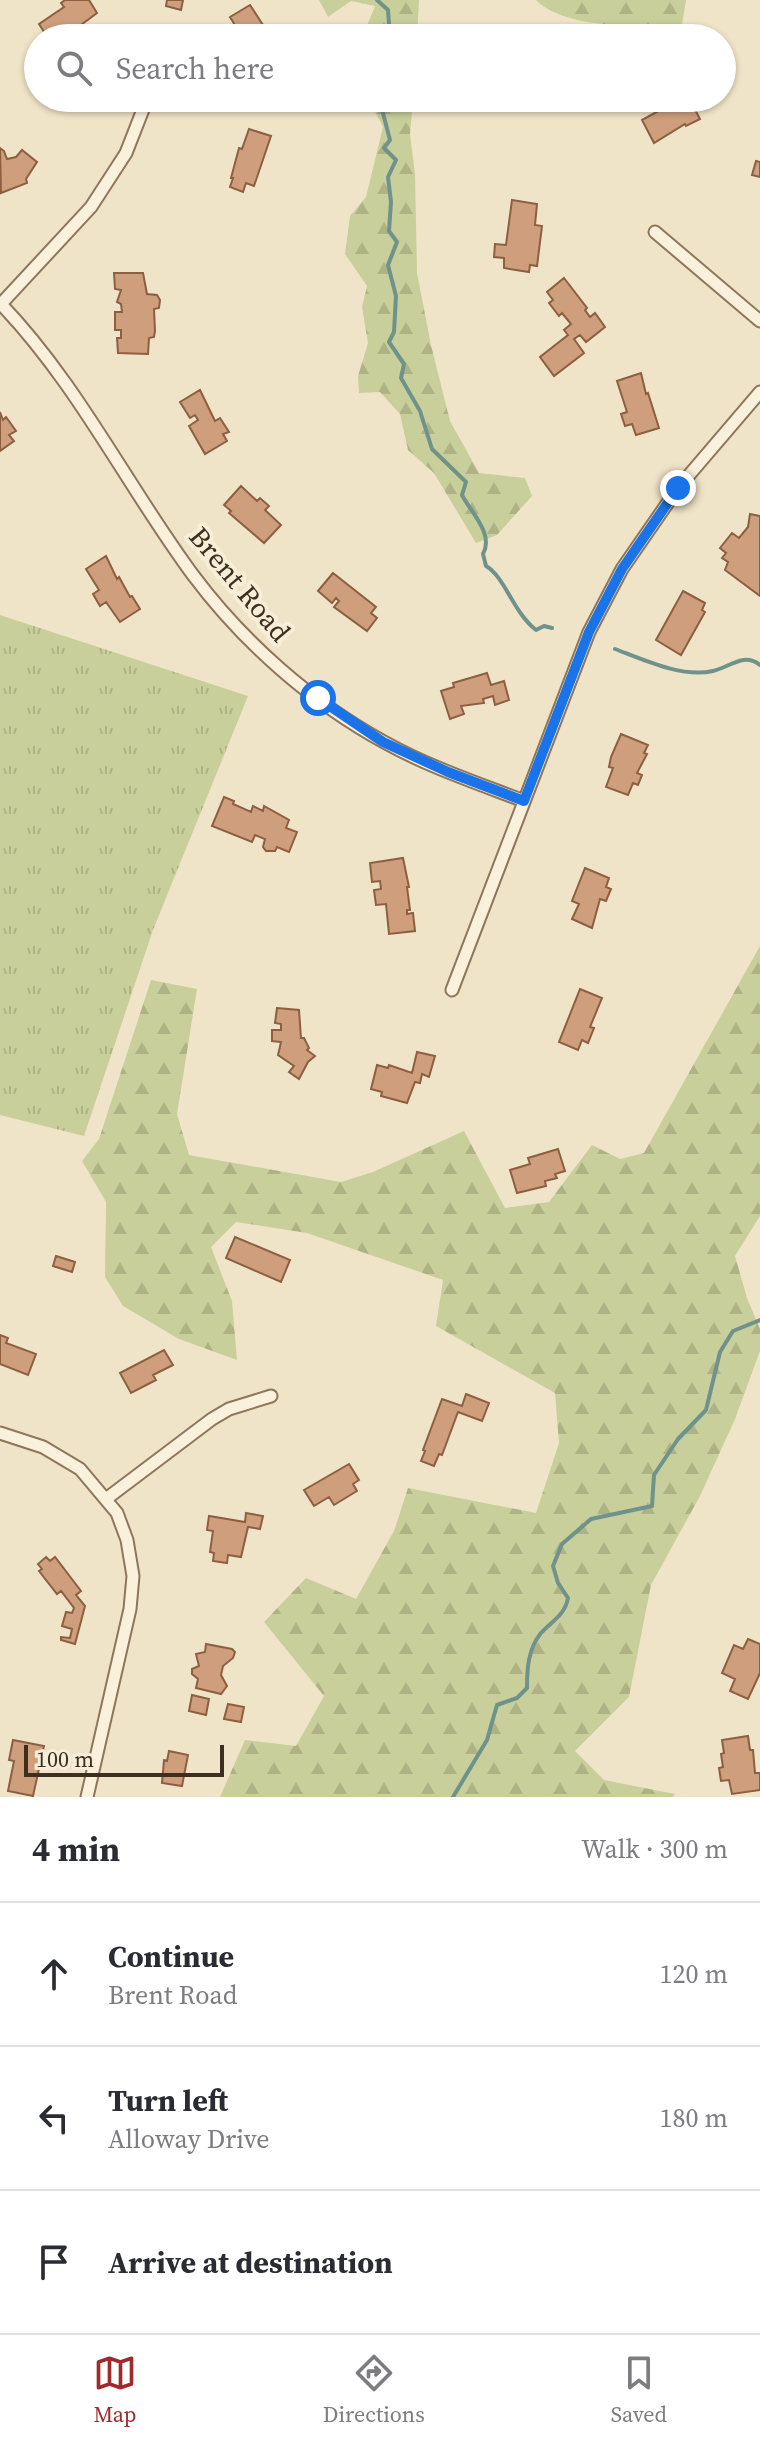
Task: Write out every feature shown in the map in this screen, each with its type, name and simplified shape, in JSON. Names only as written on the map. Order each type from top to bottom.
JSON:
[{"type":"street","points":[[0,304],[91,207],[126,153],[142,112]]},
{"type":"street","points":[[655,232],[760,321]]},
{"type":"street","name":"Brent Road","points":[[0,304],[63,378],[194,575],[231,620],[270,659],[318,698],[383,742],[448,772],[524,801]]},
{"type":"street","points":[[452,990],[589,632],[622,569],[678,488],[760,392]]},
{"type":"street","points":[[106,1499],[212,1419],[229,1409],[271,1396]]},
{"type":"street","points":[[0,1433],[43,1447],[80,1469],[117,1513],[127,1540],[133,1576],[130,1609],[87,1797]]},
{"type":"green space","points":[[319,0],[419,0],[418,24],[368,24],[375,6],[351,1],[328,17]]},
{"type":"green space","points":[[536,0],[686,0],[682,24],[605,24],[566,17]]},
{"type":"green space","points":[[375,112],[412,112],[410,134],[415,174],[417,273],[450,421],[479,473],[525,478],[532,496],[497,535],[476,543],[434,473],[408,450],[400,414],[380,392],[359,393],[358,376],[368,343],[362,307],[367,286],[345,254],[350,216],[366,197],[383,127]]},
{"type":"green space","points":[[0,615],[248,696],[153,930],[84,1136],[0,1115]]},
{"type":"green space","points":[[760,946],[760,1216],[735,1256],[760,1329],[760,1351],[735,1419],[700,1496],[651,1585],[629,1697],[575,1751],[604,1780],[675,1794],[673,1797],[220,1797],[245,1740],[296,1746],[324,1696],[264,1622],[306,1578],[356,1599],[394,1531],[408,1488],[536,1513],[559,1443],[555,1393],[436,1326],[443,1280],[307,1233],[236,1222],[211,1247],[232,1301],[237,1360],[179,1339],[123,1306],[105,1277],[106,1202],[82,1161],[99,1139],[151,980],[197,989],[177,1114],[189,1155],[341,1182],[373,1172],[464,1131],[505,1208],[549,1202],[592,1145],[620,1159],[644,1153]]},
{"type":"building","points":[[65,0],[89,0],[97,13],[82,24],[39,24],[64,7],[61,3]]},
{"type":"building","points":[[167,0],[183,0],[181,10],[166,6]]},
{"type":"building","points":[[250,5],[262,24],[234,24],[230,17]]},
{"type":"building","points":[[657,112],[696,112],[700,119],[685,124],[654,143],[642,120]]},
{"type":"building","points":[[249,129],[271,136],[254,186],[246,183],[243,192],[230,187],[239,148],[242,149]]},
{"type":"building","points":[[0,148],[7,159],[16,157],[22,150],[37,162],[26,179],[27,183],[1,193]]},
{"type":"building","points":[[756,161],[760,162],[760,177],[752,175]]},
{"type":"building","points":[[512,200],[537,204],[535,225],[542,226],[537,266],[530,265],[529,272],[504,268],[504,258],[494,257],[495,244],[506,245]]},
{"type":"building","points":[[114,273],[143,273],[147,294],[157,295],[160,300],[159,308],[154,309],[155,331],[154,337],[149,338],[148,354],[118,353],[117,338],[121,338],[121,330],[115,330],[115,312],[122,312],[121,304],[117,302],[121,290],[115,289]]},
{"type":"building","points":[[564,278],[587,308],[585,310],[590,317],[595,313],[605,327],[586,342],[580,335],[574,339],[584,353],[554,376],[540,357],[568,335],[564,330],[571,324],[562,313],[559,316],[549,303],[553,300],[547,292]]},
{"type":"building","points":[[641,373],[659,428],[636,435],[632,424],[625,426],[621,414],[627,412],[617,381]]},
{"type":"building","points":[[200,390],[215,421],[220,418],[229,432],[223,434],[227,441],[205,454],[189,426],[198,420],[195,415],[190,418],[180,402]]},
{"type":"building","points":[[0,412],[3,420],[6,417],[16,431],[9,435],[14,441],[0,451]]},
{"type":"building","points":[[241,486],[257,501],[260,498],[269,506],[265,510],[281,525],[264,543],[224,505]]},
{"type":"building","points":[[750,514],[760,516],[760,596],[725,570],[728,562],[722,558],[726,553],[720,548],[732,533],[739,538],[748,527]]},
{"type":"building","points":[[106,556],[117,579],[119,577],[140,609],[120,622],[106,602],[100,606],[93,594],[99,590],[86,569]]},
{"type":"building","points":[[333,573],[376,607],[371,613],[377,618],[367,631],[334,607],[339,601],[336,598],[332,603],[318,591]]},
{"type":"building","points":[[683,591],[705,603],[702,610],[705,612],[681,655],[656,640]]},
{"type":"building","points":[[487,673],[491,685],[504,681],[509,700],[495,705],[493,696],[483,699],[484,703],[461,706],[464,714],[450,719],[441,691],[454,687],[453,683]]},
{"type":"building","points":[[621,734],[648,745],[637,773],[642,775],[638,785],[633,783],[628,795],[606,787],[613,768],[609,767],[611,757]]},
{"type":"building","points":[[224,797],[251,812],[253,806],[263,811],[264,806],[289,820],[286,828],[297,832],[289,852],[277,847],[275,851],[266,851],[263,847],[265,839],[255,835],[252,842],[212,826]]},
{"type":"building","points":[[403,858],[409,887],[410,910],[407,914],[413,913],[415,931],[389,934],[386,904],[376,905],[374,890],[381,889],[380,881],[372,882],[370,863]]},
{"type":"building","points":[[585,868],[609,878],[606,887],[611,889],[606,901],[600,899],[592,928],[572,919],[579,904],[572,901]]},
{"type":"building","points":[[580,989],[602,998],[590,1027],[594,1028],[588,1043],[582,1040],[578,1050],[559,1042]]},
{"type":"building","points":[[277,1008],[299,1010],[301,1038],[309,1048],[307,1050],[315,1056],[299,1079],[289,1072],[294,1066],[278,1055],[281,1042],[272,1041],[272,1030],[281,1030],[281,1024],[275,1023]]},
{"type":"building","points":[[417,1052],[435,1056],[429,1077],[422,1074],[420,1083],[415,1082],[407,1103],[381,1096],[382,1092],[371,1089],[377,1065],[388,1068],[389,1065],[412,1073]]},
{"type":"building","points":[[558,1149],[565,1171],[555,1174],[557,1178],[545,1181],[546,1186],[517,1193],[510,1170],[530,1164],[528,1158]]},
{"type":"building","points":[[235,1237],[290,1260],[281,1282],[226,1258]]},
{"type":"building","points":[[56,1256],[75,1262],[72,1272],[53,1266]]},
{"type":"building","points":[[0,1335],[8,1338],[6,1343],[36,1354],[28,1375],[0,1364]]},
{"type":"building","points":[[164,1350],[173,1365],[153,1375],[156,1380],[131,1393],[120,1373]]},
{"type":"building","points":[[466,1394],[489,1403],[482,1421],[458,1412],[442,1455],[439,1454],[434,1466],[421,1461],[442,1399],[462,1406]]},
{"type":"building","points":[[349,1464],[359,1480],[353,1484],[357,1491],[334,1505],[329,1497],[314,1506],[304,1490]]},
{"type":"building","points":[[246,1513],[263,1516],[260,1529],[248,1527],[241,1557],[228,1555],[227,1563],[213,1561],[214,1553],[210,1552],[213,1531],[207,1530],[209,1516],[245,1522]]},
{"type":"building","points":[[46,1557],[50,1561],[55,1557],[81,1591],[76,1595],[85,1606],[75,1644],[61,1640],[61,1637],[70,1638],[72,1629],[62,1626],[66,1612],[72,1613],[74,1608],[61,1591],[57,1594],[39,1571],[42,1569],[38,1564]]},
{"type":"building","points":[[748,1639],[760,1644],[760,1673],[748,1699],[730,1691],[735,1679],[722,1673],[734,1645],[743,1649]]},
{"type":"building","points":[[206,1644],[235,1652],[223,1666],[221,1675],[227,1686],[221,1694],[196,1688],[198,1679],[192,1674],[192,1669],[199,1666],[196,1654],[205,1652]]},
{"type":"building","points":[[192,1695],[209,1699],[206,1715],[189,1711]]},
{"type":"building","points":[[228,1704],[244,1707],[241,1722],[224,1719]]},
{"type":"building","points":[[748,1736],[755,1773],[760,1773],[760,1790],[732,1794],[729,1780],[721,1781],[722,1740]]},
{"type":"building","points":[[13,1740],[44,1746],[33,1796],[8,1791],[14,1761],[9,1760]]},
{"type":"building","points":[[169,1751],[188,1755],[182,1786],[162,1783],[164,1760],[167,1761]]},
{"type":"waterway","points":[[377,0],[388,10],[389,24]]},
{"type":"waterway","points":[[383,112],[390,140],[384,148],[396,160],[388,177],[391,202],[389,231],[397,242],[388,265],[396,296],[394,332],[389,342],[404,364],[401,378],[420,411],[432,449],[466,482],[462,495],[484,532],[486,566],[499,578],[528,623],[536,630],[544,626],[552,628]]},
{"type":"waterway","points":[[615,649],[663,667],[689,672],[713,671],[743,660],[760,665]]},
{"type":"waterway","points":[[453,1797],[487,1740],[497,1705],[517,1698],[527,1688],[533,1646],[566,1604],[568,1598],[558,1583],[553,1566],[562,1544],[591,1519],[652,1506],[654,1475],[678,1439],[706,1410],[720,1352],[733,1331],[760,1320]]},
{"type":"route","points":[[318,698],[383,742],[448,772],[524,801],[589,632],[622,569],[678,488]]}]
